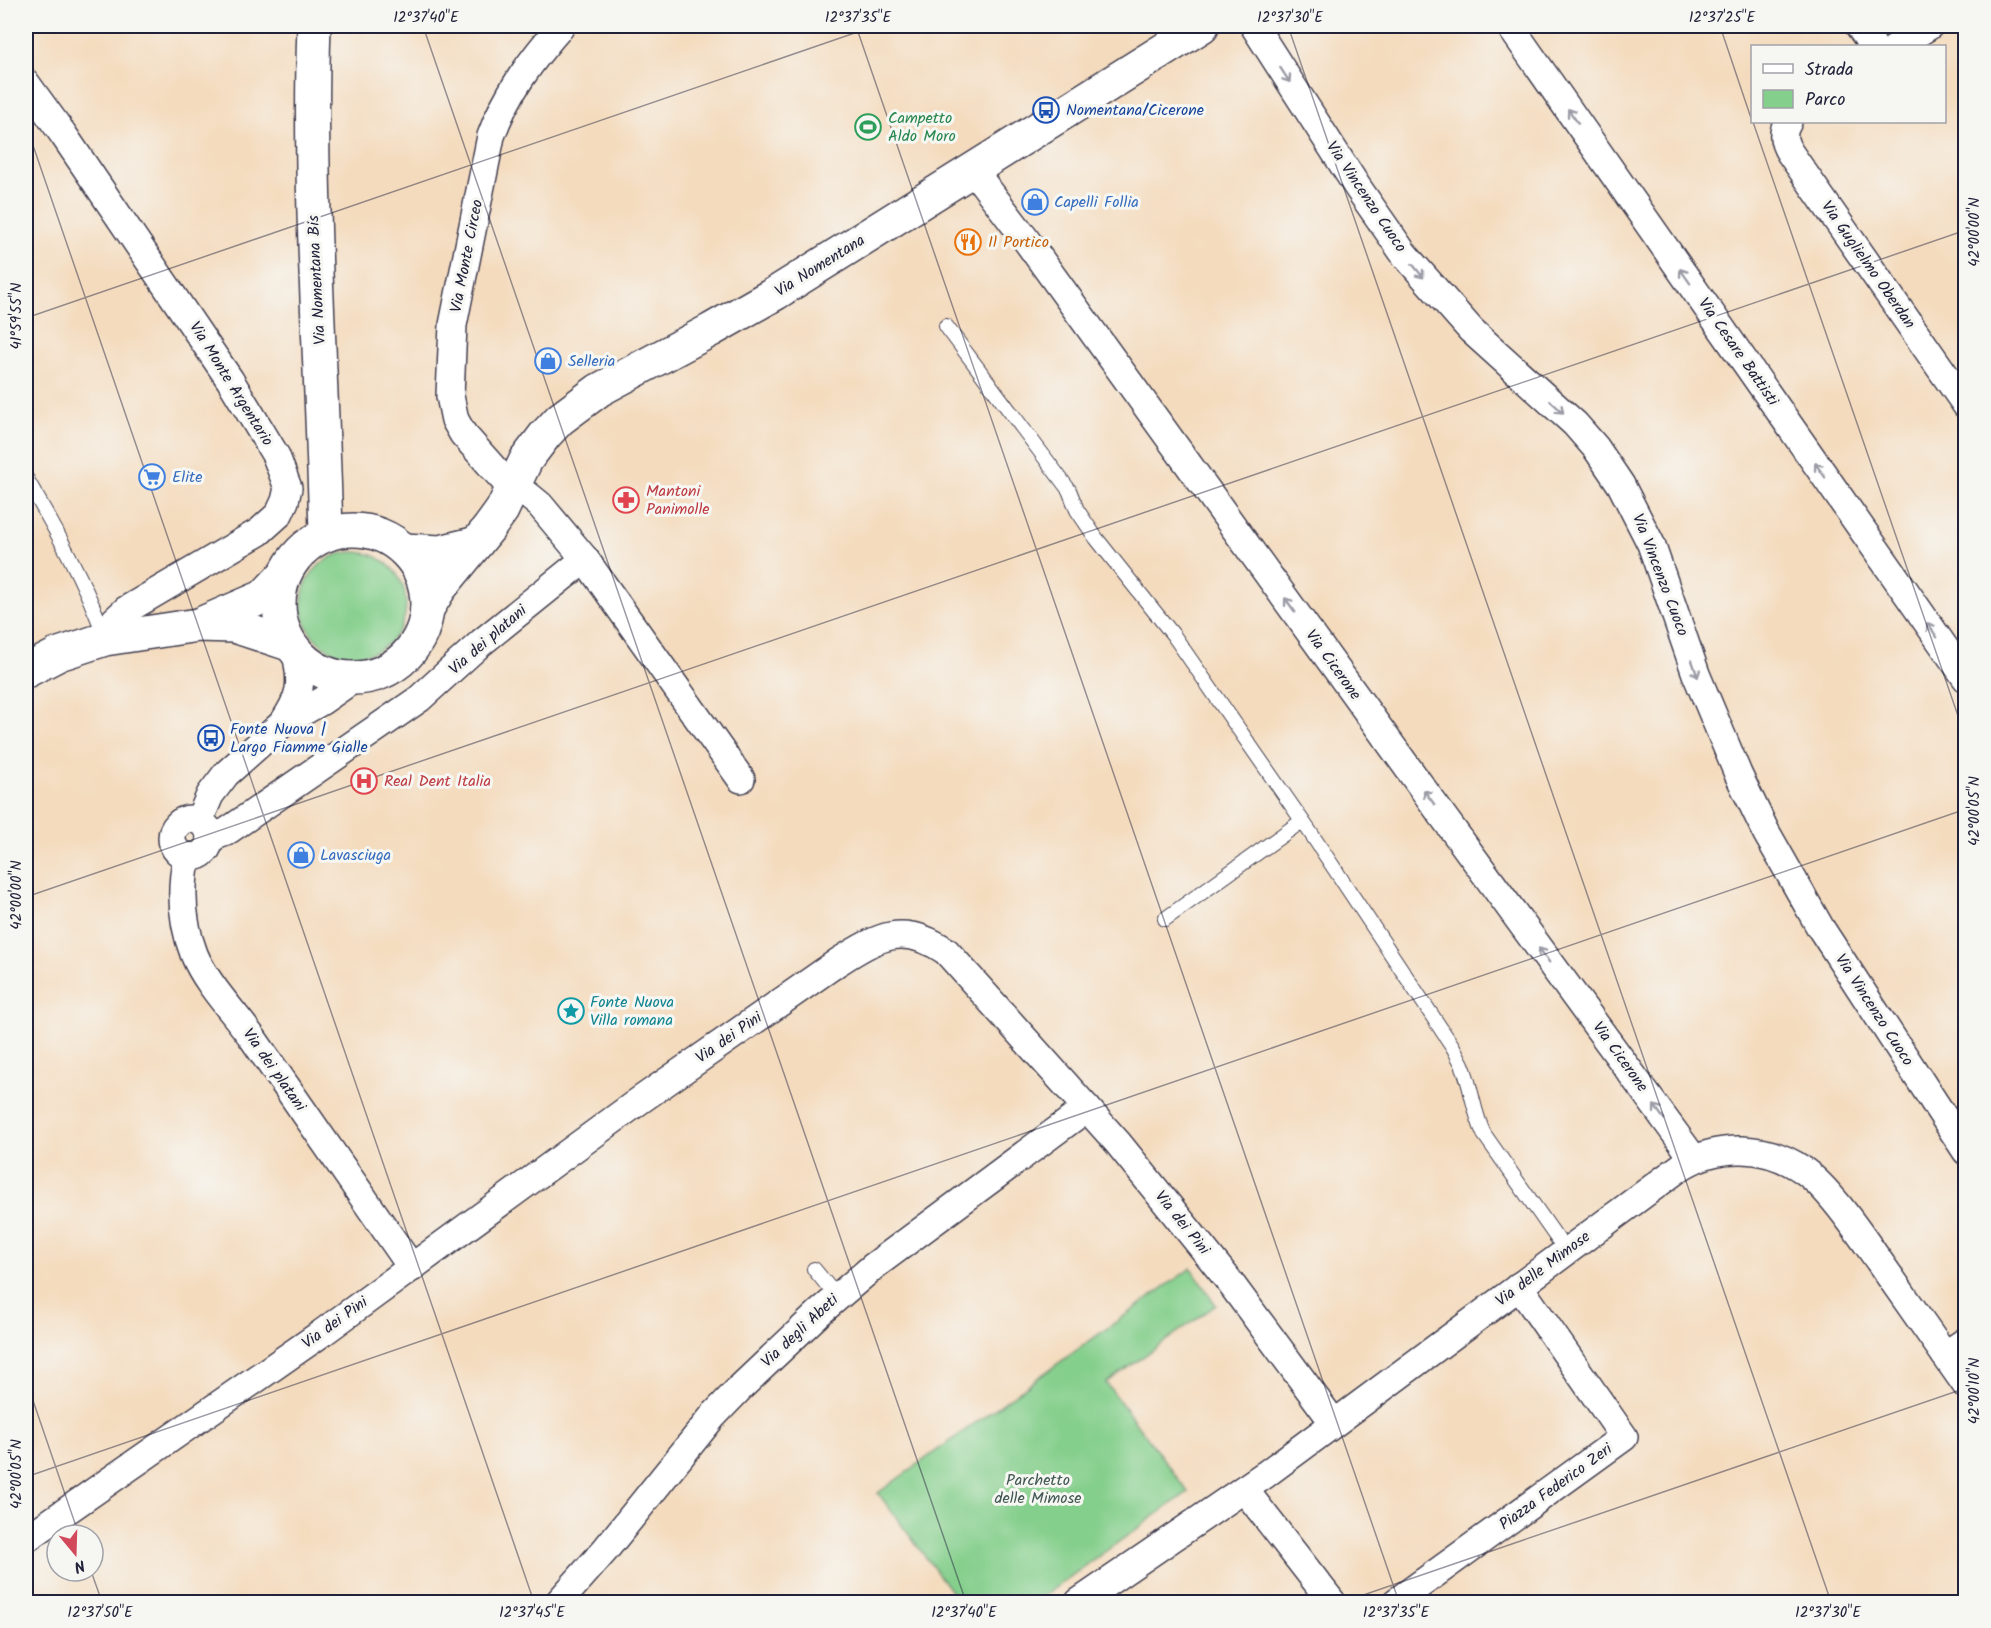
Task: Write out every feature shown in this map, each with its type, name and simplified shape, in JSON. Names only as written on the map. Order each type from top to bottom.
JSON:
[{"type":"main road","name":"Via Nomentana Bis","points":[[314,26],[314,212],[326,535]]},
{"type":"main road","name":"Via Nomentana","points":[[428,609],[440,588],[498,516],[511,488],[538,443],[552,427],[581,402],[620,378],[752,308],[1202,26]]},
{"type":"main road","points":[[198,625],[263,597],[283,576],[294,558],[310,543],[326,535],[346,530],[367,531],[387,538],[404,550],[417,567],[426,587],[428,609],[424,626],[416,643],[405,657],[390,668],[373,675],[355,678],[333,676],[313,668],[293,648],[280,622],[278,599],[283,576]]},
{"type":"main road","points":[[404,550],[440,552],[477,543]]},
{"type":"main road","points":[[26,671],[59,654],[105,639],[198,625],[234,626],[293,648]]},
{"type":"street","name":"Via Monte Circeo","points":[[511,488],[463,434],[453,413],[450,385],[453,325],[488,151],[496,123],[523,74],[561,26]]},
{"type":"street","name":"Via Vincenzo Cuoco","points":[[1254,26],[1358,188],[1404,254],[1471,330],[1575,424],[1605,460],[1621,485],[1651,544],[1704,694],[1738,774],[1767,831],[1820,927],[1965,1151]]},
{"type":"street","name":"Via Cesare Battisti","points":[[1510,26],[1965,678]]},
{"type":"street","points":[[1859,26],[1872,45]]},
{"type":"street","points":[[1899,45],[1929,26]]},
{"type":"street","name":"Via Monte Argentario","points":[[26,83],[70,143],[230,380],[276,456],[288,488],[283,507],[270,523],[240,545],[126,610],[116,620],[105,639]]},
{"type":"street","name":"Via Guglielmo Oberdan","points":[[1788,123],[1783,134],[1790,153],[1965,405]]},
{"type":"street","name":"Via Cicerone","points":[[973,170],[1694,1159]]},
{"type":"street","points":[[511,488],[529,496],[540,505],[585,559],[741,779]]},
{"type":"street","name":"Via dei platani","points":[[412,1268],[239,1018],[198,963],[187,930],[183,902],[183,874],[187,856],[177,851],[174,846],[172,840],[174,829],[188,819],[204,829],[226,832],[409,707],[430,691],[495,630],[585,559]]},
{"type":"street","points":[[204,829],[206,803],[220,781],[283,723],[294,707],[300,689],[300,670],[293,648]]},
{"type":"street","points":[[283,723],[322,701],[355,678]]},
{"type":"street","name":"Via dei Pini","points":[[26,1539],[322,1332],[639,1101],[838,962],[864,946],[889,936],[902,934],[923,937],[946,951],[1118,1143],[1226,1277],[1334,1423]]},
{"type":"street","name":"Via degli Abeti","points":[[559,1602],[617,1535],[713,1416],[837,1297],[891,1253],[1087,1108]]},
{"type":"street","name":"Via delle Mimose","points":[[1078,1602],[1244,1489],[1694,1159],[1716,1152],[1747,1150],[1775,1155],[1804,1171],[1851,1221],[1955,1348],[1965,1385]]},
{"type":"street","name":"Piazza Federico Zeri","points":[[1396,1602],[1624,1437],[1519,1286]]},
{"type":"street","points":[[1244,1489],[1332,1602]]},
{"type":"lane","points":[[946,327],[1070,490],[1077,510],[1096,538],[1174,636],[1302,821],[1453,1047],[1469,1080],[1477,1117],[1484,1134],[1566,1251]]},
{"type":"lane","points":[[26,478],[79,573],[105,639]]},
{"type":"lane","points":[[1165,919],[1302,821]]},
{"type":"lane","points":[[814,1269],[837,1297]]},
{"type":"green space","points":[[354,552],[374,556],[391,567],[402,584],[406,604],[402,624],[391,641],[374,652],[354,656],[334,652],[317,641],[306,624],[302,604],[306,584],[317,567],[334,556]]},
{"type":"green space","name":"Parchetto delle Mimose","points":[[1191,1268],[1216,1305],[1106,1383],[1188,1492],[1035,1602],[959,1602],[878,1493]]},
{"type":"place","name":"Nomentana/Cicerone","points":[[1046,110]]},
{"type":"place","name":"Campetto Aldo Moro","points":[[868,127]]},
{"type":"place","name":"Capelli Follia","points":[[1035,202]]},
{"type":"place","name":"Il Portico","points":[[968,242]]},
{"type":"place","name":"Selleria","points":[[548,361]]},
{"type":"place","name":"Elite","points":[[152,477]]},
{"type":"place","name":"Mantoni Panimolle","points":[[626,500]]},
{"type":"place","name":"Fonte Nuova | Largo Fiamme Gialle","points":[[211,738]]},
{"type":"place","name":"Real Dent Italia","points":[[364,781]]},
{"type":"place","name":"Lavasciuga","points":[[301,855]]},
{"type":"place","name":"Fonte Nuova Villa romana","points":[[571,1011]]}]
